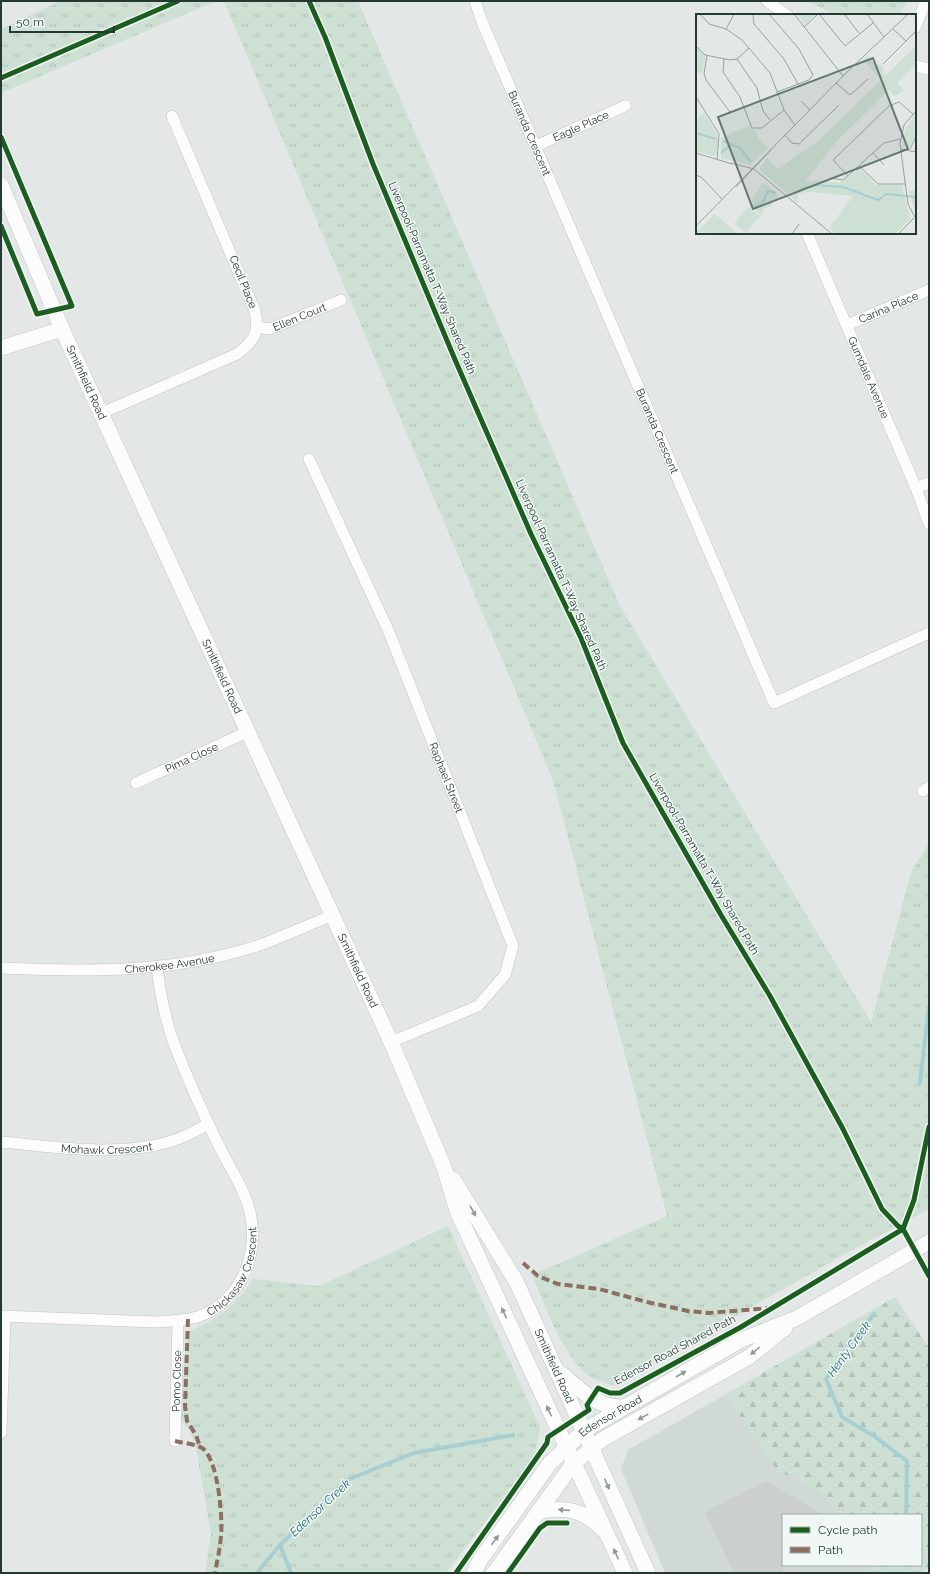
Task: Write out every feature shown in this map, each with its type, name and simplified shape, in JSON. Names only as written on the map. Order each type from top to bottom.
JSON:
[{"type":"main road","name":"Smithfield Road","points":[[1,185],[62,329],[102,413],[246,732],[391,1042],[444,1167],[457,1211],[573,1464],[625,1573]]},
{"type":"main road","points":[[1,348],[62,329]]},
{"type":"main road","name":"Smithfield Road","points":[[444,1167],[471,1206],[516,1281],[585,1430],[648,1573]]},
{"type":"main road","name":"Edensor Road","points":[[474,1573],[480,1560],[550,1463],[585,1430],[622,1407],[741,1340],[797,1318],[929,1242]]},
{"type":"main road","name":"Edensor Road","points":[[494,1573],[573,1464],[592,1448],[603,1439],[749,1357],[797,1318]]},
{"type":"main road","points":[[557,1369],[591,1398],[609,1406],[622,1407]]},
{"type":"main road","points":[[538,1512],[551,1509],[568,1509],[579,1512],[596,1522],[608,1536]]},
{"type":"street","name":"Buranda Crescent","points":[[475,1],[482,22],[774,703],[929,633]]},
{"type":"street","points":[[767,1],[786,14]]},
{"type":"street","points":[[916,26],[926,1]]},
{"type":"street","points":[[916,66],[929,69]]},
{"type":"street","name":"Eagle Place","points":[[536,146],[624,106]]},
{"type":"street","name":"Cecil Place","points":[[172,116],[255,311],[257,327]]},
{"type":"street","name":"Gumdale Avenue","points":[[806,234],[916,488],[929,524]]},
{"type":"street","name":"Carina Place","points":[[847,325],[929,290]]},
{"type":"street","name":"Ellen Court","points":[[257,327],[270,329],[341,300]]},
{"type":"street","points":[[102,413],[237,354],[249,344],[254,337],[257,327]]},
{"type":"street","name":"Raphael Street","points":[[309,459],[389,632],[513,946],[505,975],[478,1006],[391,1042]]},
{"type":"street","points":[[916,488],[929,483]]},
{"type":"street","name":"Pima Close","points":[[136,783],[246,732]]},
{"type":"street","name":"Cherokee Avenue","points":[[1,968],[77,972],[157,967],[237,951],[261,944],[331,916]]},
{"type":"street","name":"Chickasaw Crescent","points":[[3,1317],[155,1322],[178,1321],[198,1316],[224,1301],[244,1278],[251,1257],[251,1217],[174,1046],[161,1004],[157,967]]},
{"type":"street","name":"Mohawk Crescent","points":[[1,1142],[98,1151],[134,1148],[169,1142],[208,1124]]},
{"type":"street","points":[[1,1433],[3,1317]]},
{"type":"street","name":"Pomo Close","points":[[175,1441],[178,1321]]},
{"type":"shaded area","points":[[726,1394],[778,1471],[799,1479],[820,1492],[840,1514],[782,1514],[782,1566],[868,1566],[871,1573],[665,1573],[621,1469],[628,1450]]},
{"type":"green space","points":[[60,1],[216,1],[1,93],[1,29]]},
{"type":"green space","points":[[224,1],[358,1],[620,606],[871,1022],[911,872],[929,843],[929,1209],[852,1250],[613,1386],[589,1376],[574,1361],[566,1350],[553,1325],[532,1275],[667,1216],[553,780]]},
{"type":"green space","points":[[808,1],[907,1],[900,14],[832,14]]},
{"type":"green space","points":[[448,1226],[540,1427],[535,1454],[521,1475],[446,1573],[205,1573],[211,1535],[196,1448],[190,1431],[180,1418],[187,1332],[216,1317],[224,1311],[240,1297],[253,1279],[319,1286]]},
{"type":"green space","points":[[895,1297],[929,1348],[929,1568],[920,1573],[871,1573],[868,1566],[922,1566],[922,1514],[840,1514],[820,1492],[799,1479],[778,1472],[726,1394]]},
{"type":"building","points":[[767,1481],[821,1514],[782,1514],[783,1573],[734,1573],[705,1512]]},
{"type":"waterway","points":[[920,1083],[929,1007]]},
{"type":"waterway","name":"Henty Creek","points":[[874,1314],[848,1346],[826,1379],[842,1417],[874,1436],[907,1461],[906,1514]]},
{"type":"waterway","name":"Edensor Creek","points":[[257,1573],[280,1545],[347,1480],[414,1453],[513,1435]]},
{"type":"waterway","points":[[280,1545],[291,1573]]},
{"type":"marked path","points":[[523,1263],[538,1276],[558,1284],[599,1289],[688,1311],[709,1313],[769,1308]]},
{"type":"marked path","points":[[188,1319],[185,1406],[187,1421],[196,1435],[200,1447]]},
{"type":"marked path","points":[[175,1441],[202,1448],[212,1463],[216,1475],[221,1516],[221,1541],[215,1573]]},
{"type":"cycle path","points":[[1,78],[178,1]]},
{"type":"cycle path","name":"Liverpool-Parramatta T-Way Shared Path","points":[[309,1],[325,37],[373,164],[456,362],[531,534],[581,638],[623,743],[721,915],[770,996],[843,1129],[882,1209],[898,1226],[903,1229],[929,1276]]},
{"type":"cycle path","points":[[1,137],[72,306],[37,314],[1,226]]},
{"type":"cycle path","points":[[903,1229],[914,1200],[929,1127]]},
{"type":"cycle path","name":"Edensor Road Shared Path","points":[[456,1573],[547,1443],[548,1437],[589,1410],[587,1405],[598,1388],[610,1393],[620,1393],[741,1327],[903,1229]]},
{"type":"cycle path","points":[[508,1573],[540,1528],[547,1523],[567,1523]]}]
